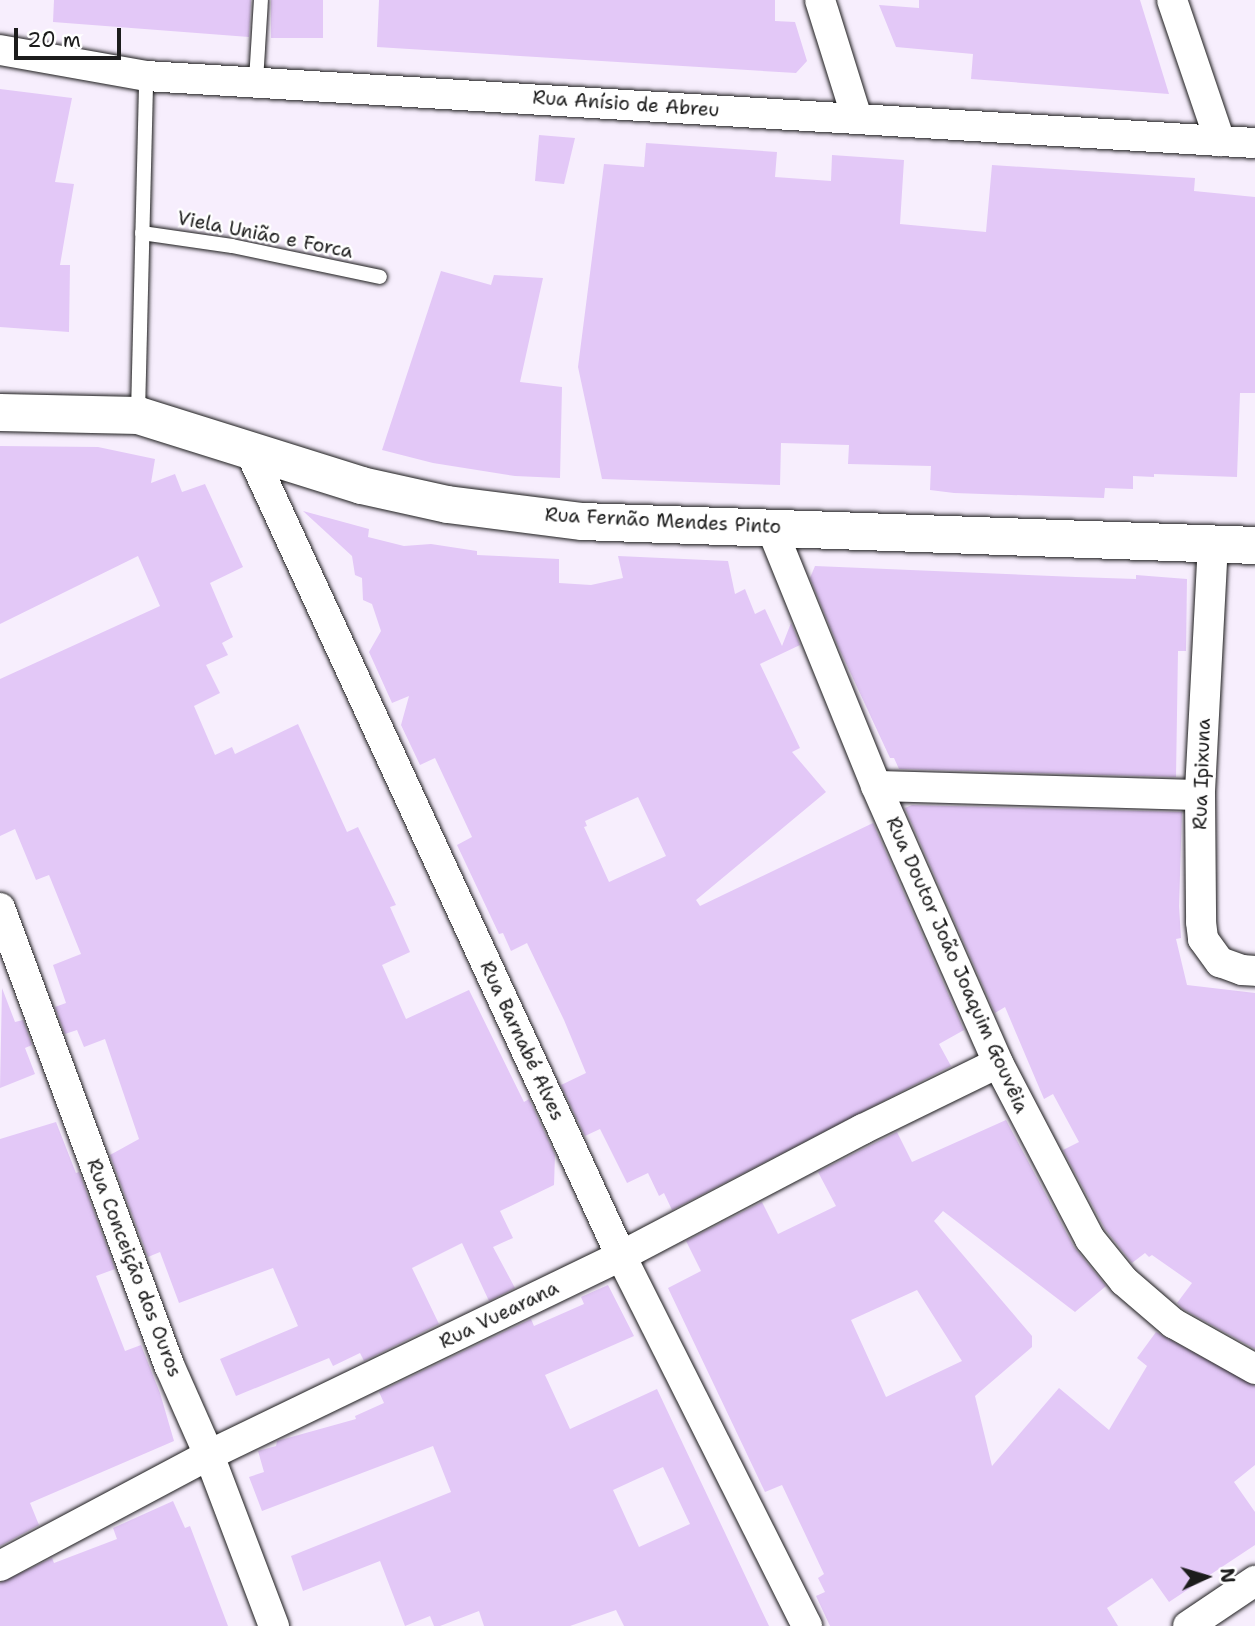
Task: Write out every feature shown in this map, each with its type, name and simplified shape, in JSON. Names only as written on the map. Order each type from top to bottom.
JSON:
[{"type":"street","points":[[820,0],[857,118]]},
{"type":"street","points":[[1172,0],[1220,141]]},
{"type":"street","name":"Rua Anísio de Abreu","points":[[0,50],[146,76],[1255,143]]},
{"type":"street","name":"Rua Fernão Mendes Pinto","points":[[0,412],[138,415],[361,485],[447,504],[582,521],[1255,545]]},
{"type":"street","name":"Rua Barnabé Alves","points":[[250,451],[621,1256],[807,1626]]},
{"type":"street","name":"Rua Doutor João Joaquim Gouvêia","points":[[771,527],[876,786],[998,1063],[1090,1239],[1124,1281],[1173,1323],[1255,1369]]},
{"type":"street","name":"Rua Ipixuna","points":[[1213,543],[1200,795],[1203,939],[1220,962],[1242,970],[1255,971]]},
{"type":"street","points":[[876,786],[1200,795]]},
{"type":"street","name":"Rua Conceição dos Ouros","points":[[0,908],[170,1367],[209,1455],[274,1626]]},
{"type":"street","name":"Rua Vuearana","points":[[0,1566],[209,1455],[621,1256],[863,1129],[998,1063]]},
{"type":"street","points":[[1188,1626],[1255,1581]]},
{"type":"lane","points":[[257,81],[261,0]]},
{"type":"lane","points":[[138,415],[146,76]]},
{"type":"lane","name":"Viela União e Forca","points":[[142,233],[232,246],[380,277]]},
{"type":"building","points":[[54,0],[251,0],[249,37],[53,22]]},
{"type":"building","points":[[271,0],[323,0],[323,38],[271,38]]},
{"type":"building","points":[[379,0],[775,0],[775,21],[795,22],[807,61],[796,73],[377,47]]},
{"type":"building","points":[[919,0],[1140,0],[1169,94],[971,79],[973,54],[896,47],[879,5],[919,8]]},
{"type":"building","points":[[0,89],[72,98],[55,182],[74,184],[60,265],[70,265],[69,332],[0,327]]},
{"type":"building","points":[[539,135],[575,138],[564,184],[535,181]]},
{"type":"building","points":[[646,143],[777,152],[775,177],[831,181],[832,155],[904,160],[900,224],[986,232],[992,165],[1195,178],[1194,191],[1255,197],[1255,393],[1240,393],[1237,477],[1154,474],[1154,477],[1133,476],[1133,489],[1105,488],[1104,498],[954,493],[930,490],[931,466],[848,464],[849,445],[781,443],[780,485],[602,479],[578,367],[604,164],[644,167]]},
{"type":"building","points":[[441,271],[491,285],[494,275],[543,278],[520,382],[562,387],[560,478],[515,476],[433,463],[382,450]]},
{"type":"building","points":[[0,446],[98,447],[155,459],[151,483],[175,474],[182,492],[205,484],[243,567],[210,583],[233,637],[222,643],[228,655],[206,665],[220,693],[194,706],[215,755],[232,747],[235,754],[298,724],[347,832],[358,827],[396,905],[390,907],[410,952],[382,965],[406,1019],[469,990],[524,1102],[529,1099],[555,1155],[554,1185],[500,1211],[513,1238],[493,1247],[515,1288],[489,1301],[462,1243],[412,1268],[439,1324],[364,1361],[360,1353],[333,1366],[329,1358],[236,1396],[220,1359],[298,1326],[273,1268],[179,1303],[160,1252],[148,1257],[110,1155],[139,1139],[105,1039],[84,1047],[77,1030],[65,1034],[55,1007],[66,1003],[53,965],[81,954],[49,875],[36,880],[15,829],[0,836],[0,679],[160,606],[138,556],[0,624]]},
{"type":"building","points":[[303,511],[369,529],[368,537],[404,546],[431,544],[477,551],[477,555],[559,559],[559,583],[591,585],[623,578],[618,556],[728,561],[735,594],[745,589],[755,614],[765,609],[782,646],[791,623],[800,645],[760,664],[800,748],[792,752],[826,792],[696,900],[700,906],[873,823],[964,1030],[939,1044],[951,1066],[672,1210],[664,1193],[659,1196],[648,1173],[627,1183],[600,1129],[585,1136],[561,1085],[586,1073],[564,1020],[527,943],[511,951],[503,933],[499,934],[457,845],[472,837],[458,807],[435,758],[420,765],[401,725],[409,696],[392,703],[369,652],[381,631],[372,604],[363,600],[362,578],[355,575],[352,556]],"holes":[[[638,797],[666,856],[609,882],[584,827],[587,826],[585,821]]]},
{"type":"building","points":[[815,566],[1136,579],[1136,575],[1187,579],[1186,651],[1178,651],[1176,777],[899,769],[894,758],[890,758],[838,646],[810,578]]},
{"type":"building","points":[[912,805],[1182,812],[1179,906],[1181,938],[1176,939],[1187,985],[1255,993],[1255,1349],[1183,1309],[1177,1303],[1192,1283],[1152,1255],[1149,1257],[1145,1253],[1132,1263],[1105,1229],[1063,1150],[1079,1142],[1053,1094],[1044,1099],[1005,1007],[995,1013],[905,808]]},
{"type":"building","points":[[2,988],[15,1022],[23,1020],[32,1045],[25,1048],[35,1074],[0,1088]]},
{"type":"building","points":[[1006,1120],[1074,1247],[1106,1286],[1075,1312],[943,1211],[934,1221],[1032,1336],[1032,1347],[975,1396],[992,1466],[1059,1388],[1109,1430],[1147,1366],[1137,1358],[1156,1332],[1255,1386],[1255,1465],[1234,1482],[1255,1512],[1255,1545],[1169,1602],[1152,1578],[1107,1608],[1118,1626],[830,1626],[816,1596],[825,1592],[818,1578],[824,1574],[782,1485],[765,1492],[668,1288],[701,1271],[686,1241],[762,1202],[778,1234],[836,1206],[818,1172],[897,1132],[912,1162]],"holes":[[[917,1290],[962,1361],[886,1397],[851,1320]]]},
{"type":"building","points":[[56,1122],[76,1173],[79,1172],[115,1269],[96,1276],[125,1351],[141,1345],[160,1393],[174,1441],[30,1503],[39,1525],[0,1546],[0,1139]]},
{"type":"building","points":[[608,1285],[634,1336],[545,1375],[570,1429],[657,1389],[769,1626],[624,1626],[616,1610],[570,1626],[484,1626],[479,1611],[440,1626],[434,1626],[430,1616],[405,1626],[380,1561],[303,1591],[291,1556],[451,1492],[433,1446],[262,1511],[249,1477],[264,1472],[258,1451],[276,1446],[277,1441],[356,1419],[355,1416],[384,1403],[379,1392],[531,1319],[534,1326],[584,1304],[581,1297]],"holes":[[[663,1467],[690,1524],[639,1547],[613,1490]]]},
{"type":"building","points":[[173,1501],[185,1528],[190,1526],[228,1626],[0,1626],[0,1583],[52,1558],[54,1563],[117,1539],[113,1528]]}]
